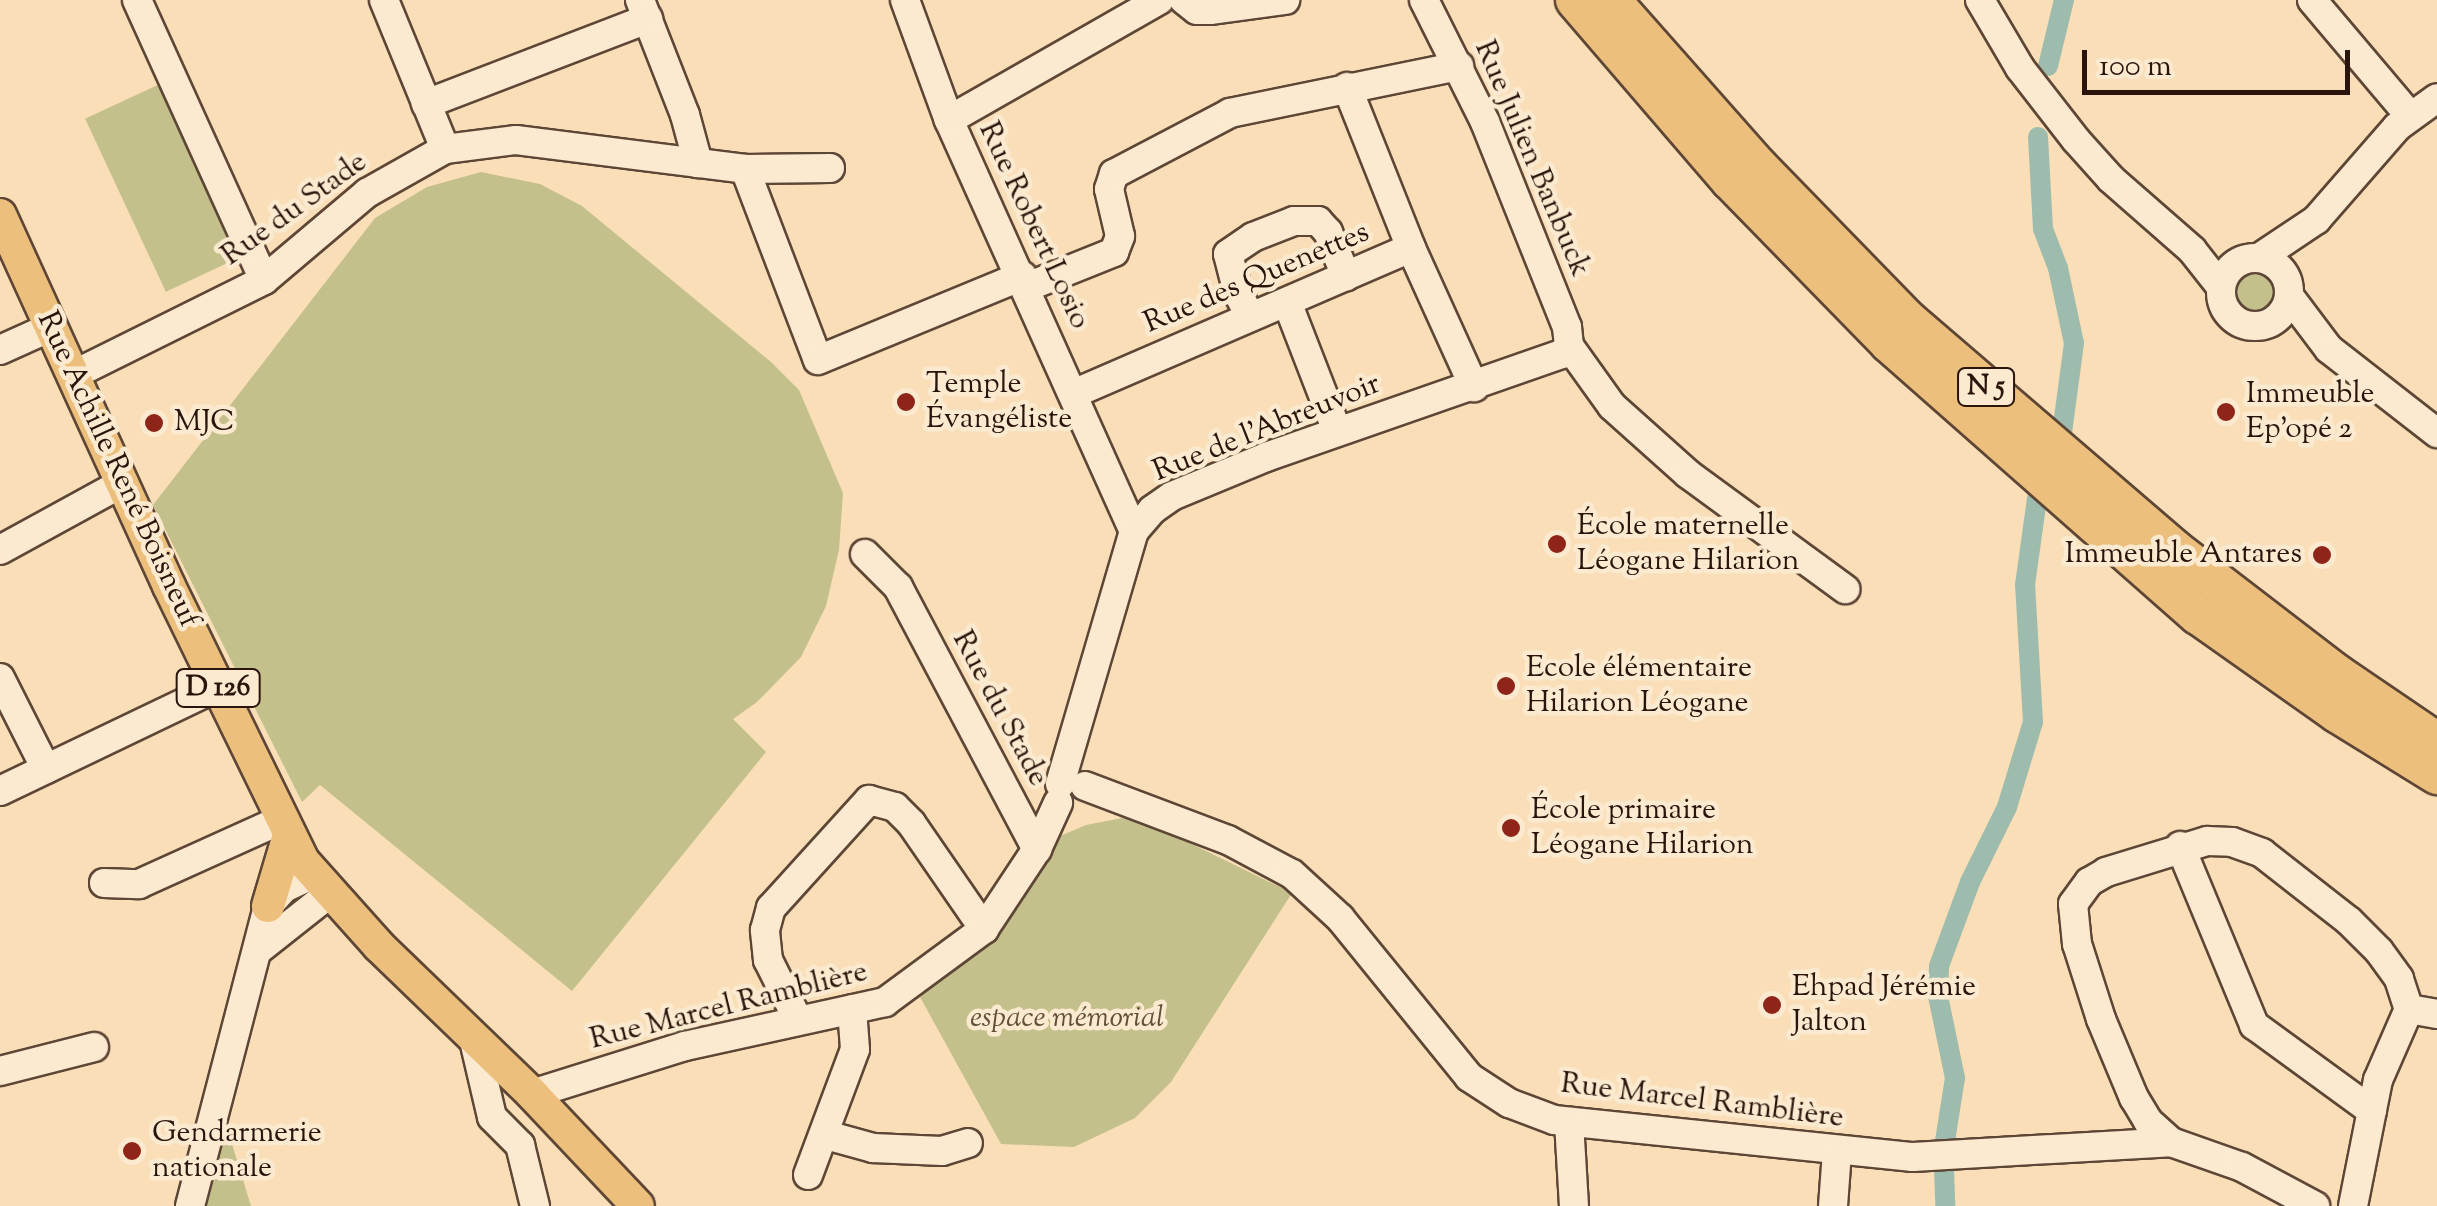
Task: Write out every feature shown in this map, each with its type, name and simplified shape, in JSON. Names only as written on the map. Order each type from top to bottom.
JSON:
[{"type":"highway","points":[[1550,0],[1597,36]]},
{"type":"highway","points":[[1566,0],[1671,112]]},
{"type":"highway","name":"N 5","points":[[1576,0],[1671,112],[1888,343],[2198,614],[2375,718],[2437,742]]},
{"type":"highway","name":"N 5","points":[[1611,0],[1758,167],[1908,320],[2375,718]]},
{"type":"highway","points":[[2375,718],[2437,726]]},
{"type":"highway","points":[[2375,718],[2437,802]]},
{"type":"main road","name":"Rue Achille René Boisneuf","points":[[0,216],[285,828],[321,884],[532,1094]]},
{"type":"main road","points":[[268,906],[285,828]]},
{"type":"main road","name":"D 126","points":[[532,1094],[637,1206]]},
{"type":"street","points":[[137,0],[264,280]]},
{"type":"street","points":[[384,0],[445,149]]},
{"type":"street","name":"Rue Robert Losio","points":[[905,0],[949,120],[1134,531]]},
{"type":"street","points":[[949,120],[1160,0]]},
{"type":"street","points":[[1184,0],[1197,10],[1210,10],[1285,0]]},
{"type":"street","name":"Rue Julien Banbuck","points":[[1424,0],[1459,66],[1567,327],[1570,346],[1628,423],[1688,474],[1845,588]]},
{"type":"street","points":[[1980,0],[2043,98],[2112,179],[2192,250],[2220,287],[2223,306],[2236,321],[2266,325],[2329,349],[2437,433]]},
{"type":"street","points":[[2312,0],[2410,116]]},
{"type":"street","points":[[426,104],[644,10],[685,115],[698,163]]},
{"type":"street","points":[[745,168],[818,360],[1114,252],[1120,236],[1109,190],[1114,174],[1230,113],[1459,66]]},
{"type":"street","points":[[1347,87],[1411,248],[1474,387]]},
{"type":"street","points":[[2220,287],[2248,260],[2316,220],[2410,116],[2437,98]]},
{"type":"street","name":"Rue du Stade","points":[[73,375],[264,280],[367,193],[445,149],[516,140],[745,168],[830,168]]},
{"type":"street","points":[[2266,325],[2282,314],[2288,288],[2316,220]]},
{"type":"street","points":[[1250,316],[1238,293],[1228,254],[1253,238],[1294,221],[1318,221],[1346,276]]},
{"type":"street","name":"Rue des Quenettes","points":[[1073,394],[1411,248]]},
{"type":"street","points":[[2192,250],[2276,265],[2329,349]]},
{"type":"street","points":[[1287,302],[1338,431]]},
{"type":"street","points":[[0,350],[50,328]]},
{"type":"street","name":"Rue de l'Abreuvoir","points":[[1134,531],[1172,496],[1338,431],[1562,354],[1570,346]]},
{"type":"street","points":[[0,550],[124,482]]},
{"type":"street","points":[[1071,796],[1078,732],[1134,531]]},
{"type":"street","name":"Rue du Stade","points":[[864,554],[898,587],[1042,840]]},
{"type":"street","points":[[0,678],[46,769]]},
{"type":"street","points":[[0,792],[217,686]]},
{"type":"street","name":"Rue Marcel Ramblière","points":[[532,1094],[685,1046],[886,1002],[984,929],[1071,796],[1125,804],[1228,840],[1292,874],[1340,918],[1469,1077],[1508,1103],[1569,1122],[1914,1158],[2171,1142],[2242,1167],[2315,1206]]},
{"type":"street","points":[[798,1020],[768,960],[765,930],[771,908],[869,800],[895,807],[911,823],[984,929]]},
{"type":"street","points":[[104,883],[139,884],[285,828]]},
{"type":"street","points":[[2171,1142],[2148,1121],[2134,1098],[2100,1019],[2072,923],[2073,904],[2089,882],[2180,846],[2232,842],[2278,864],[2349,920],[2379,951],[2398,979],[2409,1008],[2378,1080],[2353,1206]]},
{"type":"street","points":[[2180,846],[2254,1025],[2372,1111]]},
{"type":"street","points":[[190,1206],[268,906],[284,888],[321,884]]},
{"type":"street","points":[[258,950],[321,884]]},
{"type":"street","points":[[808,1175],[855,1049],[852,1008]]},
{"type":"street","points":[[2409,1008],[2437,1014]]},
{"type":"street","points":[[473,1036],[492,1117],[520,1146],[535,1206]]},
{"type":"street","points":[[0,1070],[94,1047]]},
{"type":"street","points":[[1569,1122],[1574,1206]]},
{"type":"street","points":[[826,1135],[873,1148],[942,1151],[968,1143]]},
{"type":"street","points":[[1833,1206],[1837,1151]]},
{"type":"green space","points":[[164,82],[245,255],[166,292],[85,119]]},
{"type":"green space","points":[[481,172],[540,184],[582,206],[771,362],[799,390],[843,493],[839,550],[826,606],[801,657],[757,702],[733,719],[766,752],[572,991],[320,785],[302,802],[153,505],[375,218],[427,187]]},
{"type":"green space","points":[[2255,267],[2273,275],[2281,293],[2273,311],[2255,319],[2237,311],[2229,293],[2237,275]]},
{"type":"green space","name":"espace mémorial","points":[[1122,818],[1145,821],[1292,893],[1171,1082],[1135,1118],[1074,1147],[1001,1144],[920,997],[1003,918],[1053,839],[1086,825]]},
{"type":"green space","points":[[223,1115],[251,1206],[200,1206]]},
{"type":"waterway","points":[[2048,66],[2064,0]]},
{"type":"waterway","points":[[2038,137],[2043,229],[2058,268],[2074,343],[2062,433]]},
{"type":"waterway","points":[[1945,1141],[1955,1078],[1938,996],[1939,966],[1970,882],[2007,807],[2033,722],[2025,585],[2037,499]]},
{"type":"waterway","points":[[1944,1168],[1945,1206]]},
{"type":"place","name":"Temple Évangéliste","points":[[906,402]]},
{"type":"place","name":"Immeuble Ep’opé 2","points":[[2226,412]]},
{"type":"place","name":"MJC","points":[[154,423]]},
{"type":"place","name":"École maternelle Léogane Hilarion","points":[[1557,544]]},
{"type":"place","name":"Immeuble Antares","points":[[2322,555]]},
{"type":"place","name":"Ecole élémentaire Hilarion Léogane","points":[[1506,686]]},
{"type":"place","name":"École primaire Léogane Hilarion","points":[[1511,828]]},
{"type":"place","name":"Ehpad Jérémie Jalton","points":[[1772,1005]]},
{"type":"place","name":"Gendarmerie nationale","points":[[132,1151]]}]
